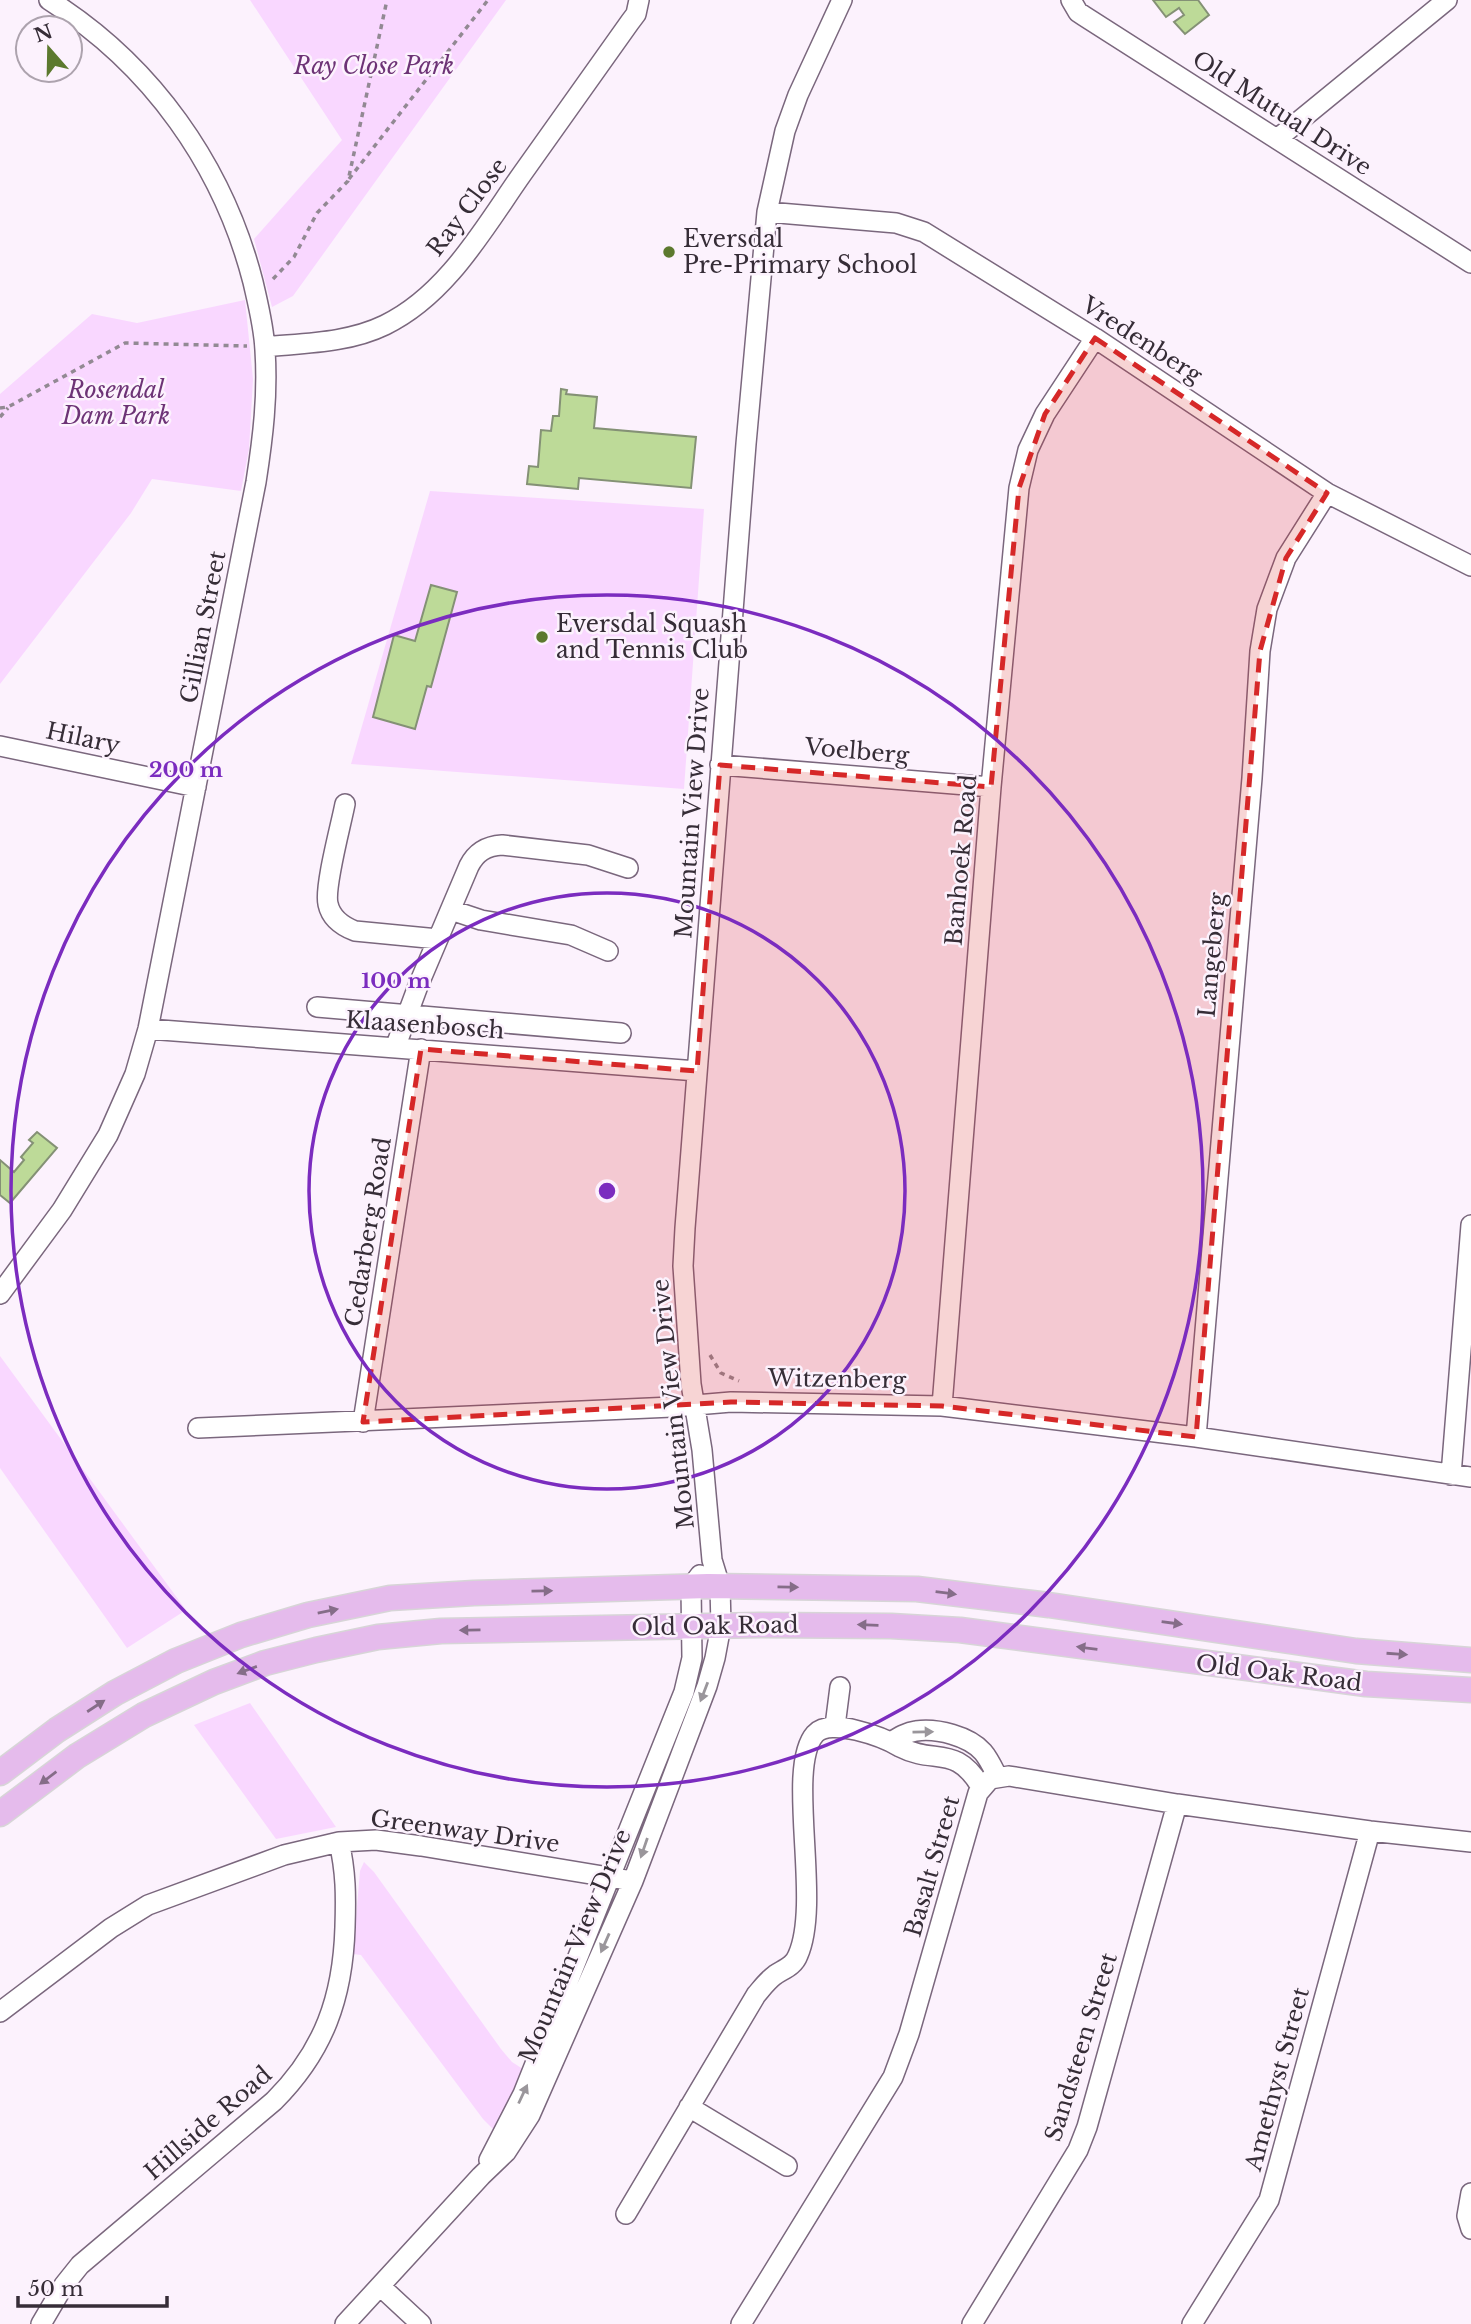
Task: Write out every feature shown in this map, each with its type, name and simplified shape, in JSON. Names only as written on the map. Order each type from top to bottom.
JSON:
[{"type":"main road","name":"Old Oak Road","points":[[0,1773],[57,1730],[104,1700],[164,1668],[241,1635],[308,1615],[390,1598],[474,1592],[720,1586],[916,1589],[1049,1605],[1356,1651],[1471,1660]]},
{"type":"main road","name":"Old Oak Road","points":[[0,1814],[77,1756],[144,1715],[214,1682],[265,1663],[316,1650],[378,1637],[441,1630],[853,1625],[960,1630],[1366,1684],[1471,1690]]},
{"type":"street","name":"Gillian Street","points":[[0,1294],[62,1210],[108,1135],[131,1085],[148,1029],[264,433],[267,389],[265,347],[248,263],[224,198],[188,133],[126,60],[49,0]]},
{"type":"street","name":"Ray Close","points":[[265,347],[343,339],[363,334],[398,318],[427,297],[471,245],[511,190],[630,22],[636,13],[639,0]]},
{"type":"street","name":"Mountain View Drive","points":[[345,2324],[506,2152],[530,2115],[633,1881],[712,1671],[721,1626],[720,1586],[712,1560],[702,1450],[691,1384],[683,1266],[720,765],[767,212],[785,131],[807,75],[842,0]]},
{"type":"street","name":"Old Mutual Drive","points":[[1071,0],[1078,12],[1084,16],[1471,263]]},
{"type":"street","points":[[1277,139],[1447,0]]},
{"type":"street","name":"Vredenberg","points":[[767,212],[888,222],[911,227],[930,236],[1096,338],[1327,493],[1471,566]]},
{"type":"street","name":"Banhoek Road","points":[[942,1406],[991,787],[1019,488],[1028,450],[1045,414],[1096,338]]},
{"type":"street","name":"Langeberg","points":[[1196,1437],[1251,791],[1260,651],[1268,609],[1286,558],[1327,493]]},
{"type":"street","name":"Hilary","points":[[0,746],[197,787]]},
{"type":"street","name":"Voelberg","points":[[720,765],[991,787]]},
{"type":"street","points":[[345,804],[327,895],[330,911],[347,928],[355,931],[438,939]]},
{"type":"street","points":[[395,1048],[450,910],[473,858],[479,852],[493,845],[588,855],[628,868]]},
{"type":"street","points":[[450,910],[481,920],[571,935],[608,951]]},
{"type":"street","points":[[317,1007],[621,1033]]},
{"type":"street","name":"Klaasenbosch","points":[[148,1029],[697,1071]]},
{"type":"street","name":"Cedarberg Road","points":[[363,1422],[421,1049]]},
{"type":"street","points":[[1451,1475],[1471,1225]]},
{"type":"street","name":"Witzenberg","points":[[198,1428],[744,1402],[942,1406],[1196,1437],[1471,1477]]},
{"type":"street","name":"Mountain View Drive","points":[[481,2176],[523,2094],[684,1692],[692,1658],[691,1587],[712,1560]]},
{"type":"street","points":[[835,1726],[840,1687]]},
{"type":"street","points":[[626,2214],[756,1994],[769,1980],[790,1966],[799,1954],[808,1890],[802,1785],[806,1754],[815,1734],[821,1729],[835,1726],[891,1741],[913,1731],[923,1730],[970,1741],[984,1753],[989,1782],[1009,1776],[1177,1804],[1471,1842]]},
{"type":"street","name":"Basalt Street","points":[[741,2324],[893,2077],[989,1782]]},
{"type":"street","name":"Sandsteen Street","points":[[972,2324],[1078,2150],[1087,2127],[1177,1804]]},
{"type":"street","name":"Amethyst Street","points":[[1192,2324],[1269,2200],[1370,1831]]},
{"type":"street","name":"Greenway Drive","points":[[0,2012],[111,1928],[148,1905],[284,1855],[339,1842],[387,1842],[609,1875],[633,1881]]},
{"type":"street","name":"Hillside Road","points":[[41,2324],[64,2285],[80,2265],[274,2101],[302,2070],[313,2053],[331,2014],[342,1972],[346,1884],[339,1842]]},
{"type":"street","points":[[689,2107],[787,2166]]},
{"type":"street","points":[[1471,2193],[1467,2216],[1471,2229]]},
{"type":"street","points":[[380,2286],[421,2324]]},
{"type":"path","points":[[348,181],[387,0]]},
{"type":"path","points":[[256,296],[294,257],[317,213],[348,181],[488,0]]},
{"type":"path","points":[[0,408],[8,407],[125,343],[265,347]]},
{"type":"path","points":[[0,417],[8,407]]},
{"type":"path","points":[[709,1353],[721,1373],[741,1382]]},
{"type":"highlighted area","points":[[1095,338],[1327,493],[1286,558],[1260,651],[1196,1437],[942,1406],[731,1402],[363,1422],[421,1049],[697,1071],[720,765],[991,787],[1019,488],[1045,414]]},
{"type":"green space","name":"Ray Close Park","points":[[250,0],[506,0],[293,296],[272,307],[254,239],[342,140]]},
{"type":"green space","name":"Rosendal Dam Park","points":[[245,300],[253,379],[249,449],[241,491],[152,479],[131,513],[0,684],[0,394],[92,314],[137,323]]},
{"type":"green space","name":"Eversdal Squash and Tennis Club","points":[[430,491],[704,509],[684,789],[351,764]]},
{"type":"green space","points":[[0,1356],[186,1610],[127,1648],[0,1468]]},
{"type":"green space","points":[[250,1703],[336,1827],[276,1839],[194,1725]]},
{"type":"green space","points":[[364,1862],[374,1872],[501,2049],[512,2062],[526,2071],[495,2131],[483,2119],[361,1955],[353,1954],[360,1871]]},
{"type":"building","points":[[1153,0],[1198,0],[1209,15],[1185,34],[1174,22],[1184,15],[1179,8],[1166,17]]},
{"type":"building","points":[[561,389],[567,390],[566,394],[597,397],[594,428],[696,437],[691,488],[579,478],[578,489],[527,484],[529,466],[538,467],[541,430],[551,431],[553,416],[559,416]]},
{"type":"building","points":[[431,585],[457,592],[431,687],[427,686],[415,729],[373,717],[394,635],[415,641]]},
{"type":"building","points":[[37,1132],[57,1148],[10,1203],[0,1195],[0,1160],[14,1172],[24,1160],[21,1157],[33,1143],[29,1140]]},
{"type":"place","name":"Eversdal Pre-Primary School","points":[[669,252]]},
{"type":"place","name":"Eversdal Squash and Tennis Club","points":[[542,637]]}]
